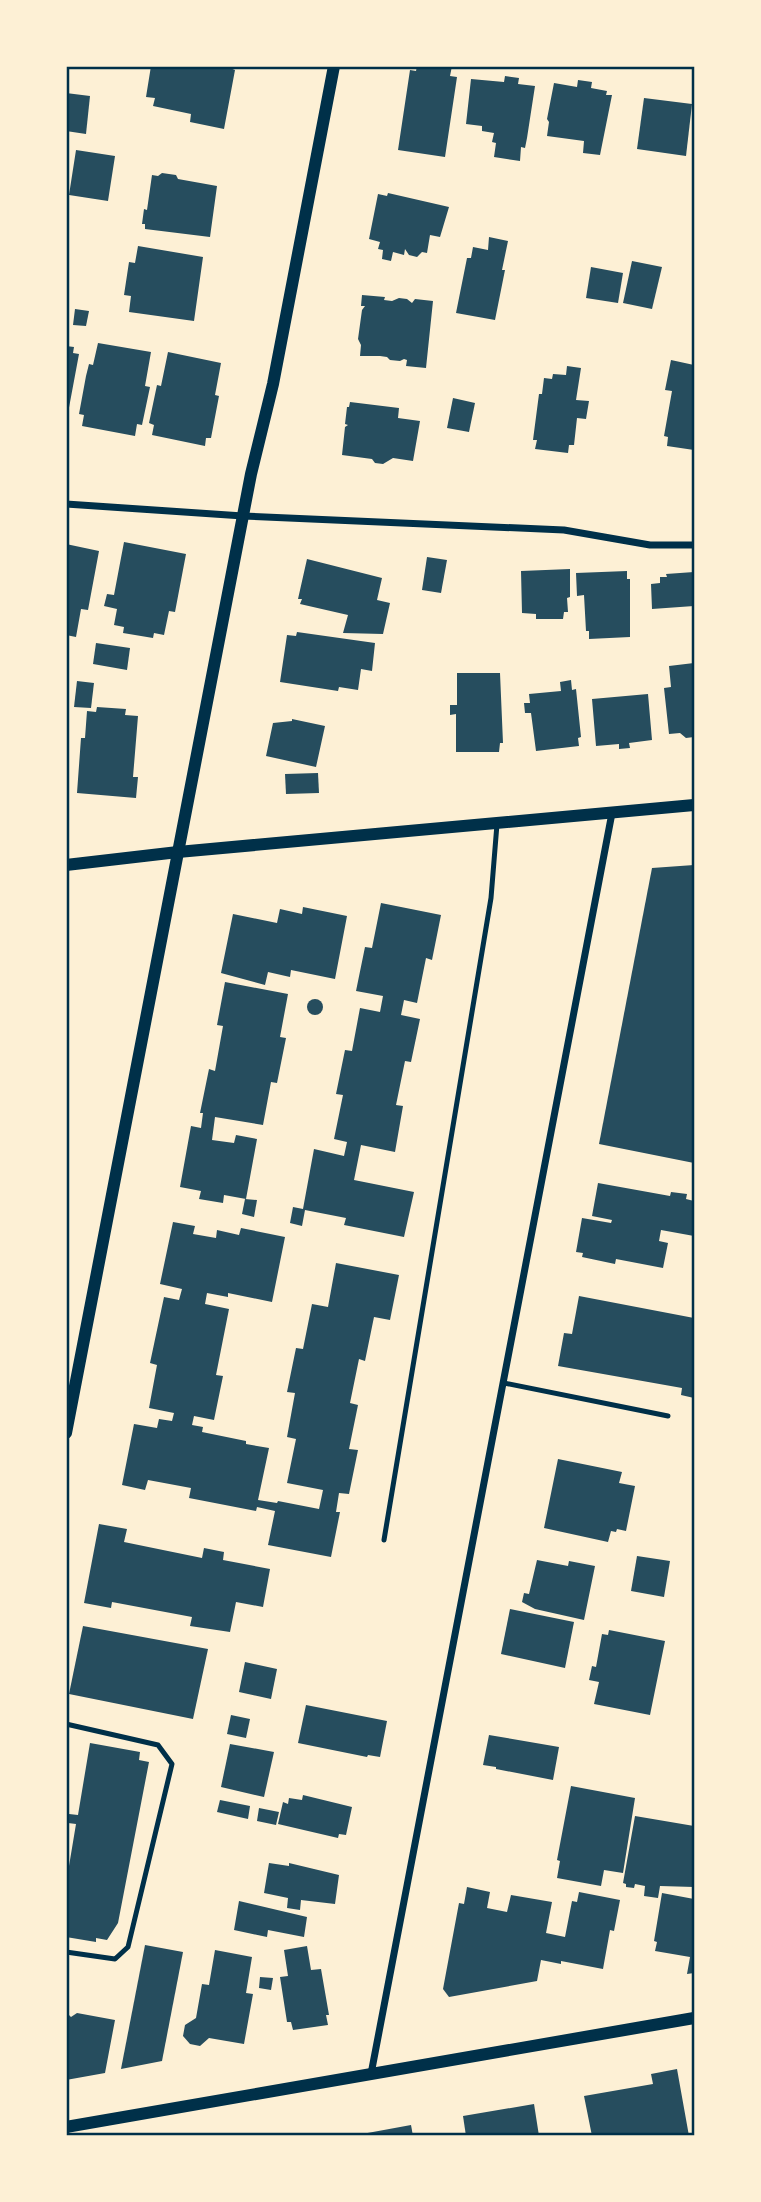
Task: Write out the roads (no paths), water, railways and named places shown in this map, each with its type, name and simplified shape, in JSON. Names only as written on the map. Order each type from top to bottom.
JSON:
[{"type":"street","points":[[66,1433],[251,474],[273,384],[334,66]]},
{"type":"street","points":[[66,504],[243,516],[564,530],[650,545],[695,545]]},
{"type":"street","points":[[66,865],[178,852],[695,805]]},
{"type":"street","points":[[372,2074],[612,813]]},
{"type":"street","points":[[66,2127],[695,2018]]},
{"type":"lane","points":[[384,1540],[491,898],[496,824]]},
{"type":"lane","points":[[504,1383],[668,1416]]},
{"type":"lane","points":[[66,1724],[158,1745],[172,1764],[128,1947],[115,1959],[66,1952]]}]
